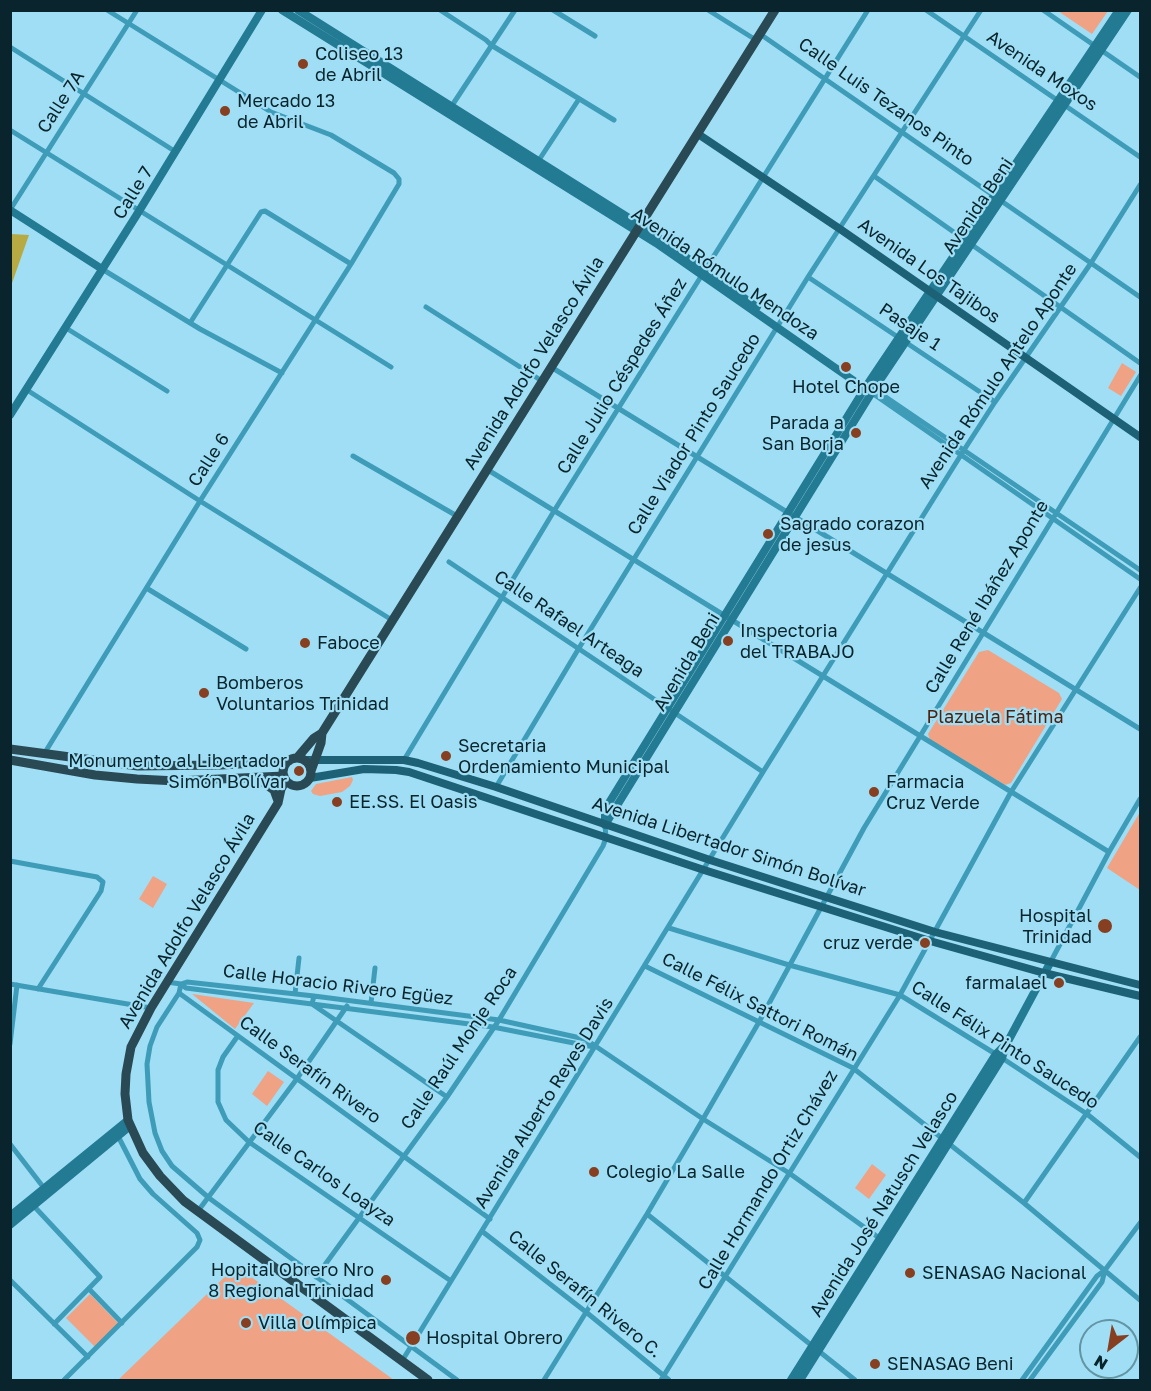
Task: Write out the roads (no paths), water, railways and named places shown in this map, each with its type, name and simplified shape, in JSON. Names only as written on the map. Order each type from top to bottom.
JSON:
[{"type":"highway","name":"Avenida Adolfo Velasco Ávila","points":[[311,775],[322,733],[775,10]]},
{"type":"highway","name":"Avenida Adolfo Velasco Ávila","points":[[297,760],[314,738],[322,733]]},
{"type":"highway","points":[[10,749],[138,766],[198,766],[297,760]]},
{"type":"highway","points":[[10,760],[95,775],[137,779],[177,781],[285,778],[296,786],[303,785],[311,775],[297,760]]},
{"type":"highway","points":[[285,778],[284,768],[297,760]]},
{"type":"highway","points":[[258,778],[274,790],[278,796],[278,803]]},
{"type":"highway","name":"Avenida Adolfo Velasco Ávila","points":[[128,1124],[125,1094],[131,1047],[151,1008],[278,803],[285,778]]},
{"type":"highway","name":"Avenida Adolfo Velasco Ávila","points":[[278,803],[296,786]]},
{"type":"highway","points":[[128,1124],[143,1153],[160,1176],[184,1201],[428,1380]]},
{"type":"main road","name":"Calle 7","points":[[10,415],[140,210],[262,10]]},
{"type":"main road","name":"Avenida Rómulo Mendoza","points":[[282,10],[639,228],[870,388]]},
{"type":"main road","name":"Avenida Rómulo Mendoza","points":[[298,10],[451,107],[537,165]]},
{"type":"main road","name":"Avenida Beni","points":[[1098,48],[1119,10]]},
{"type":"main road","name":"Avenida Beni","points":[[605,825],[607,806],[671,711],[870,388],[1061,102],[1098,48],[1128,10]]},
{"type":"main road","name":"Avenida Los Tajibos","points":[[698,134],[840,229],[1140,437]]},
{"type":"main road","points":[[10,210],[102,269]]},
{"type":"main road","name":"Avenida Libertador Simón Bolívar","points":[[297,760],[404,760],[496,787],[710,860],[935,932],[1140,985]]},
{"type":"main road","name":"Avenida Libertador Simón Bolívar","points":[[311,775],[364,770],[409,772],[704,870],[930,941],[1044,973],[1140,996]]},
{"type":"main road","name":"Avenida José Natusch Velasco","points":[[800,1380],[816,1348],[1006,1045],[1050,963]]},
{"type":"main road","points":[[10,1216],[31,1204],[118,1136],[128,1124]]},
{"type":"main road","points":[[10,1225],[44,1188],[128,1124]]},
{"type":"main road","name":"Avenida José Natusch Velasco","points":[[791,1380],[816,1348]]},
{"type":"street","points":[[107,10],[219,80]]},
{"type":"street","name":"Calle 7A","points":[[10,210],[137,10]]},
{"type":"street","points":[[440,10],[614,120]]},
{"type":"street","points":[[451,107],[515,10]]},
{"type":"street","points":[[553,10],[595,36]]},
{"type":"street","name":"Calle Luis Tezanos Pinto","points":[[708,10],[758,37],[825,79],[1140,297]]},
{"type":"street","name":"Calle Julio Céspedes Áñez","points":[[404,760],[554,511],[868,10]]},
{"type":"street","name":"Avenida Moxos","points":[[926,10],[1140,157]]},
{"type":"street","name":"Calle Viador Pinto Saucedo","points":[[496,787],[778,325],[981,10]]},
{"type":"street","points":[[1043,10],[1140,77]]},
{"type":"street","points":[[10,47],[176,152]]},
{"type":"street","name":"Calle 6","points":[[44,754],[399,184],[399,179],[394,174],[331,135],[271,112],[219,80]]},
{"type":"street","points":[[537,165],[579,99]]},
{"type":"street","points":[[10,130],[391,367]]},
{"type":"street","points":[[874,176],[1140,363]]},
{"type":"street","name":"Avenida Rómulo Antelo Aponte","points":[[710,860],[994,402],[1091,263],[1140,185]]},
{"type":"street","points":[[190,323],[261,212],[265,211],[351,264]]},
{"type":"street","points":[[102,269],[190,323],[282,373]]},
{"type":"street","name":"Pasaje 1","points":[[808,277],[994,402]]},
{"type":"street","points":[[426,307],[542,381]]},
{"type":"street","points":[[66,328],[167,391]]},
{"type":"street","points":[[550,367],[1140,729]]},
{"type":"street","name":"Calle René Ibáñez Aponte","points":[[544,1380],[703,1119],[759,1022],[864,828],[1140,376]]},
{"type":"street","name":"Avenida Rómulo Mendoza","points":[[870,388],[1054,515],[1140,579]]},
{"type":"street","points":[[27,390],[392,620]]},
{"type":"street","points":[[353,456],[457,516]]},
{"type":"street","points":[[488,470],[1109,852]]},
{"type":"street","name":"Avenida Rómulo Mendoza","points":[[1054,515],[1140,570]]},
{"type":"street","name":"Calle Rafael Arteaga","points":[[448,562],[764,772]]},
{"type":"street","name":"Calle Hormando Ortiz Chávez","points":[[665,1379],[853,1068],[900,995],[1011,792],[1140,588]]},
{"type":"street","points":[[148,589],[246,649]]},
{"type":"street","points":[[1050,963],[1140,799]]},
{"type":"street","points":[[605,825],[606,838]]},
{"type":"street","name":"Calle Raúl Monje Roca","points":[[316,1277],[405,1156],[499,1020],[606,838]]},
{"type":"street","name":"Avenida Alberto Reyes Davis","points":[[402,1361],[710,860]]},
{"type":"street","points":[[10,861],[97,877],[103,882],[101,891],[38,988]]},
{"type":"street","name":"Calle Félix Pinto Saucedo","points":[[669,927],[789,965],[900,995],[1087,1114],[1140,1157]]},
{"type":"street","points":[[295,994],[299,958]]},
{"type":"street","name":"Calle Félix Sattori Román","points":[[645,966],[853,1068],[1024,1203],[1140,1300]]},
{"type":"street","points":[[371,1003],[375,968]]},
{"type":"street","name":"Calle Horacio Rivero Egüez","points":[[167,982],[181,984],[188,982],[352,1000],[499,1020],[585,1039],[703,1119],[789,1173],[883,1241]]},
{"type":"street","points":[[10,984],[151,1008]]},
{"type":"street","points":[[181,984],[179,993],[157,1027],[150,1046],[147,1064],[148,1102],[154,1133],[172,1166],[208,1198],[456,1380]]},
{"type":"street","name":"Calle Horacio Rivero Egüez","points":[[181,984],[186,988],[493,1027],[596,1047]]},
{"type":"street","points":[[10,1044],[18,985]]},
{"type":"street","name":"Calle Serafín Rivero","points":[[179,993],[490,1219]]},
{"type":"street","points":[[315,996],[312,1004],[447,1097]]},
{"type":"street","points":[[198,1211],[296,1080],[352,1000]]},
{"type":"street","name":"Calle Carlos Loayza","points":[[237,1037],[223,1057],[218,1070],[218,1102],[226,1120],[249,1142],[451,1281]]},
{"type":"street","points":[[1024,1203],[1140,1037]]},
{"type":"street","points":[[64,1380],[197,1247],[200,1240],[197,1233],[153,1194],[141,1179],[118,1136]]},
{"type":"street","points":[[10,1144],[44,1188]]},
{"type":"street","points":[[31,1204],[100,1277],[54,1324]]},
{"type":"street","points":[[647,1214],[855,1380]]},
{"type":"street","points":[[1029,1379],[1102,1282],[1105,1270],[1140,1223]]},
{"type":"street","name":"Calle Serafín Rivero C.","points":[[483,1232],[586,1312],[665,1379]]},
{"type":"street","points":[[10,1280],[88,1357]]},
{"type":"street","points":[[89,1288],[122,1323]]},
{"type":"place","name":"Coliseo 13 de Abril","points":[[303,64]]},
{"type":"place","name":"Mercado 13 de Abril","points":[[225,111]]},
{"type":"place","name":"Hotel Chope","points":[[846,367]]},
{"type":"place","name":"Parada a San Borja","points":[[856,433]]},
{"type":"place","name":"Sagrado corazon de jesus","points":[[768,534]]},
{"type":"place","name":"Inspectoria del TRABAJO","points":[[728,641]]},
{"type":"place","name":"Faboce","points":[[305,643]]},
{"type":"place","name":"Bomberos Voluntarios Trinidad","points":[[204,693]]},
{"type":"place","name":"Secretaria Ordenamiento Municipal","points":[[446,756]]},
{"type":"place","name":"Monumento al Libertador Simón Bolívar","points":[[299,771]]},
{"type":"place","name":"Farmacia Cruz Verde","points":[[874,792]]},
{"type":"place","name":"EE.SS. El Oasis","points":[[337,802]]},
{"type":"place","name":"Hospital Trinidad","points":[[1105,926]]},
{"type":"place","name":"cruz verde","points":[[925,943]]},
{"type":"place","name":"farmalael","points":[[1059,983]]},
{"type":"place","name":"Colegio La Salle","points":[[594,1172]]},
{"type":"place","name":"SENASAG Nacional","points":[[910,1273]]},
{"type":"place","name":"Hopital Obrero Nro 8 Regional Trinidad","points":[[386,1280]]},
{"type":"place","name":"Villa Olímpica","points":[[246,1323]]},
{"type":"place","name":"Hospital Obrero","points":[[413,1338]]},
{"type":"place","name":"SENASAG Beni","points":[[875,1364]]},
{"type":"park label","name":"Plazuela Fátima","points":[[995,717]]}]
